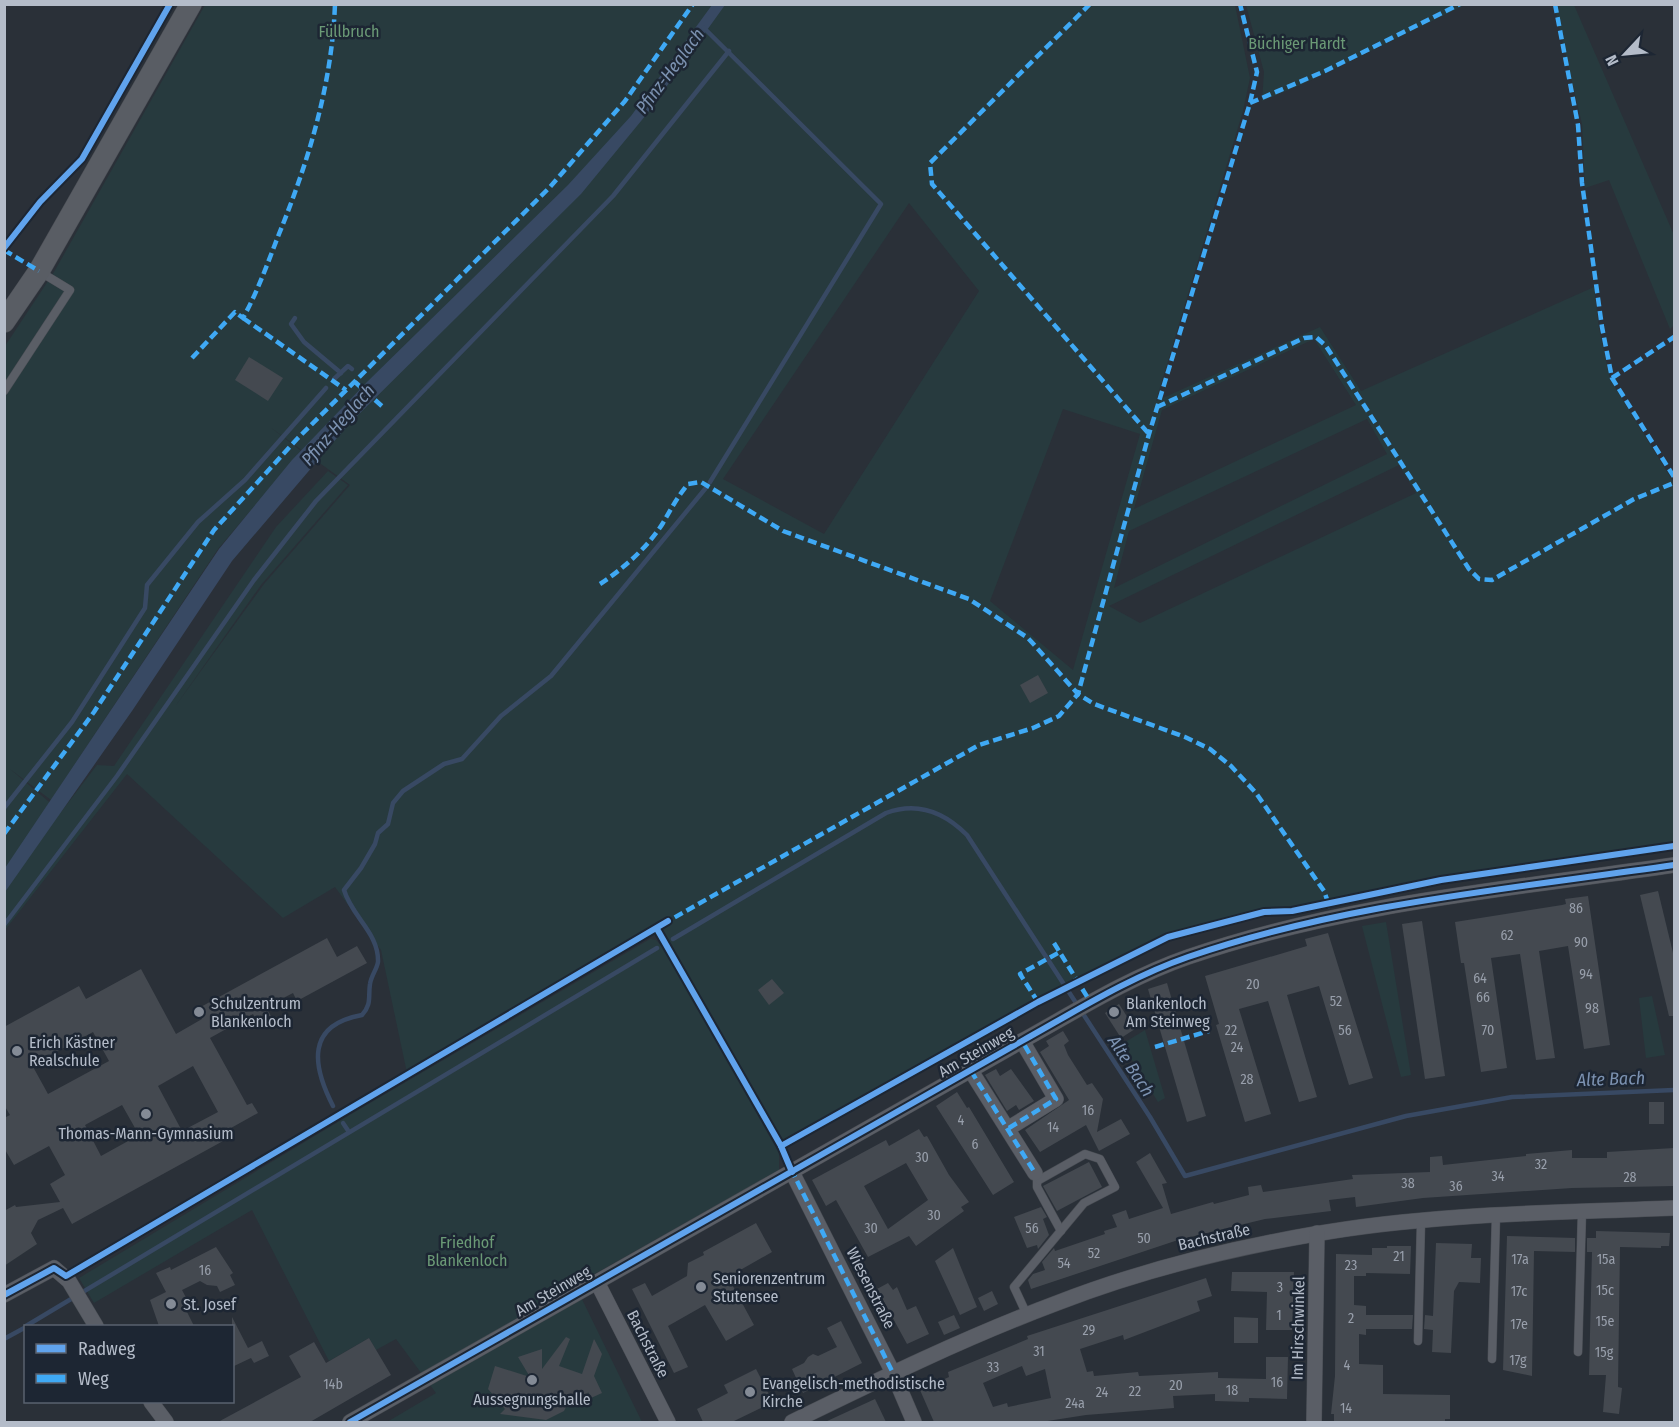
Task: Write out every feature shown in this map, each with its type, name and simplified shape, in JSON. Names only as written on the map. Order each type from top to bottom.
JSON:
[{"type":"main road","points":[[4,322],[39,271],[191,4]]},
{"type":"street","name":"Am Steinweg","points":[[350,1422],[1074,1012],[1186,957],[1331,916],[1674,865]]},
{"type":"street","points":[[1009,1128],[1056,1099],[1022,1041]]},
{"type":"street","points":[[970,1071],[1009,1128],[1037,1177]]},
{"type":"street","name":"Wiesenstraße","points":[[792,1172],[893,1373],[914,1422]]},
{"type":"street","name":"Bachstraße","points":[[792,1422],[893,1373],[1058,1302],[1168,1266],[1317,1233],[1496,1215],[1674,1208]]},
{"type":"street","name":"Im Hirschwinkel","points":[[1314,1422],[1317,1233]]},
{"type":"street","points":[[4,1296],[54,1268],[61,1271],[95,1325]]},
{"type":"street","name":"Bachstraße","points":[[597,1282],[668,1422]]},
{"type":"street","points":[[152,1403],[166,1422]]},
{"type":"lane","points":[[4,391],[70,290],[39,271]]},
{"type":"lane","points":[[1027,1315],[1014,1287],[1061,1231],[1084,1203],[1115,1187],[1100,1159],[1085,1154],[1037,1177],[1037,1187],[1061,1231]]},
{"type":"lane","points":[[1578,1352],[1582,1211]]},
{"type":"lane","points":[[1492,1359],[1496,1215]]},
{"type":"lane","points":[[1418,1341],[1421,1222]]},
{"type":"green space","name":"Büchiger Hardt","points":[[1246,4],[1465,5],[1303,84],[1262,101],[1264,72]]},
{"type":"green space","name":"Füllbruch","points":[[205,5],[1235,5],[1250,78],[1243,111],[1156,401],[1320,327],[1361,391],[1594,287],[1599,328],[1610,379],[1674,483],[1674,844],[1441,877],[1307,906],[1254,910],[1167,935],[1071,981],[782,1142],[659,923],[407,1073],[381,950],[335,887],[283,918],[127,774],[5,930],[5,346],[54,272]],"holes":[[[909,203],[979,291],[824,534],[723,479]],[[1314,339],[1356,405],[1134,509],[1162,410]],[[1063,409],[1140,434],[1073,670],[990,601]],[[1367,419],[1387,454],[1114,588],[1129,531]],[[270,427],[350,485],[264,584],[174,708],[261,585],[348,485],[328,471],[276,527],[114,766],[97,765],[61,812],[10,769],[51,800],[218,549],[301,451]],[[1399,465],[1416,493],[1140,623],[1109,606]]]},
{"type":"green space","points":[[1554,5],[1574,5],[1674,235],[1674,325],[1670,329],[1609,180],[1585,188],[1582,124]]},
{"type":"green space","points":[[1386,922],[1411,1075],[1401,1077],[1362,926]]},
{"type":"green space","name":"Friedhof Blankenloch","points":[[650,939],[656,940],[665,950],[779,1153],[779,1170],[575,1285],[642,1422],[387,1422],[436,1393],[396,1339],[376,1350],[369,1338],[329,1361],[252,1210],[94,1303],[79,1278],[353,1113]]},
{"type":"green space","points":[[1652,996],[1665,1055],[1646,1058],[1639,998]]},
{"type":"green space","points":[[1145,1030],[1165,1098],[1158,1102],[1122,1044]]},
{"type":"water","name":"Pfinz-Heglach","points":[[712,5],[725,5],[646,115],[581,194],[348,425],[232,561],[132,711],[5,892],[5,868],[219,549],[292,460],[367,382],[568,185],[631,116]]},
{"type":"building","points":[[249,357],[283,378],[268,401],[235,380]]},
{"type":"building","points":[[1038,675],[1048,693],[1030,703],[1020,685]]},
{"type":"building","points":[[1658,891],[1674,957],[1674,1016],[1669,1016],[1640,895]]},
{"type":"building","points":[[1588,896],[1610,1045],[1584,1049],[1568,946],[1539,951],[1555,1058],[1536,1060],[1520,954],[1491,958],[1507,1068],[1481,1072],[1464,963],[1461,963],[1455,922],[1562,905],[1566,904],[1565,899]]},
{"type":"building","points":[[1422,921],[1445,1076],[1425,1079],[1402,924]]},
{"type":"building","points":[[1328,933],[1373,1078],[1349,1085],[1319,986],[1287,995],[1317,1097],[1299,1102],[1268,1001],[1239,1009],[1271,1114],[1245,1122],[1216,1025],[1219,1024],[1205,976],[1307,946],[1305,939]]},
{"type":"building","points":[[327,938],[337,957],[357,946],[367,963],[297,1001],[293,993],[266,1007],[271,1016],[258,1023],[253,1014],[210,1038],[247,1105],[252,1103],[258,1113],[231,1128],[234,1135],[72,1224],[63,1208],[38,1220],[31,1233],[37,1244],[4,1266],[4,1211],[15,1205],[16,1207],[60,1202],[50,1184],[65,1175],[49,1146],[14,1165],[4,1148],[4,1118],[10,1115],[4,1105],[4,1027],[79,986],[86,999],[141,969],[176,1034],[202,1019],[197,1009]],"holes":[[[93,1032],[109,1061],[48,1094],[32,1065]],[[193,1066],[218,1112],[182,1131],[158,1086]],[[122,1105],[139,1135],[101,1156],[85,1125]]]},
{"type":"building","points":[[772,979],[784,993],[769,1005],[758,990]]},
{"type":"building","points":[[1167,983],[1206,1116],[1187,1122],[1148,989]]},
{"type":"building","points":[[1119,1004],[1135,1029],[1121,1038],[1105,1013]]},
{"type":"building","points":[[1063,1031],[1069,1041],[1064,1045],[1068,1055],[1087,1085],[1092,1083],[1103,1099],[1097,1132],[1121,1119],[1130,1134],[1099,1151],[1086,1125],[1040,1152],[1025,1130],[1069,1100],[1040,1052],[1049,1046],[1046,1041]]},
{"type":"building","points":[[996,1069],[1000,1076],[1011,1069],[1034,1101],[1019,1110],[1016,1105],[1007,1111],[985,1075]]},
{"type":"building","points":[[957,1092],[967,1108],[969,1107],[1014,1182],[993,1195],[936,1106]]},
{"type":"building","points":[[1649,1102],[1664,1102],[1664,1124],[1649,1124]]},
{"type":"building","points":[[919,1129],[924,1137],[927,1136],[949,1175],[969,1202],[961,1207],[964,1211],[916,1246],[909,1236],[868,1257],[836,1200],[826,1206],[812,1180],[886,1140],[889,1146]],"holes":[[[906,1163],[928,1200],[888,1229],[864,1186]]]},
{"type":"building","points":[[1674,1148],[1674,1186],[1572,1188],[1423,1198],[1356,1207],[1355,1197],[1329,1200],[1331,1211],[1265,1219],[1178,1240],[1031,1289],[1028,1280],[1033,1274],[1045,1270],[1042,1262],[1054,1248],[1055,1251],[1105,1234],[1104,1231],[1117,1227],[1112,1215],[1126,1210],[1129,1219],[1163,1208],[1136,1162],[1150,1153],[1167,1183],[1162,1184],[1171,1214],[1249,1195],[1248,1187],[1261,1185],[1263,1192],[1353,1179],[1352,1175],[1430,1172],[1430,1157],[1442,1156],[1443,1165],[1572,1150],[1572,1158],[1607,1158],[1607,1152]]},
{"type":"building","points":[[1089,1162],[1102,1187],[1057,1211],[1043,1186]]},
{"type":"building","points":[[1041,1207],[1047,1217],[1043,1219],[1049,1235],[1038,1249],[1037,1245],[1027,1248],[1014,1217]]},
{"type":"building","name":"Seniorenzentrum Stutensee","points":[[756,1223],[772,1252],[728,1277],[754,1325],[726,1341],[705,1305],[668,1326],[688,1367],[674,1373],[632,1289],[645,1283],[652,1296],[687,1276],[688,1263],[704,1255],[703,1252]]},
{"type":"building","points":[[1596,1231],[1670,1233],[1669,1246],[1661,1246],[1661,1248],[1620,1247],[1618,1387],[1622,1388],[1619,1414],[1603,1412],[1606,1375],[1589,1375],[1592,1252],[1587,1252],[1587,1238],[1596,1238]]},
{"type":"building","points":[[1507,1236],[1575,1238],[1575,1252],[1534,1251],[1532,1376],[1503,1370]]},
{"type":"building","points":[[1436,1243],[1472,1244],[1471,1258],[1481,1258],[1480,1283],[1459,1282],[1454,1291],[1451,1353],[1432,1352],[1433,1330],[1424,1329],[1425,1315],[1433,1316]]},
{"type":"building","points":[[1387,1246],[1411,1246],[1410,1274],[1366,1273],[1366,1276],[1354,1276],[1354,1305],[1366,1306],[1366,1315],[1413,1315],[1412,1329],[1366,1329],[1366,1335],[1359,1334],[1359,1364],[1383,1365],[1383,1394],[1450,1395],[1450,1419],[1445,1419],[1445,1422],[1334,1422],[1334,1414],[1331,1414],[1335,1376],[1336,1254],[1372,1255],[1372,1248],[1387,1248]]},
{"type":"building","points":[[216,1247],[233,1273],[230,1275],[235,1285],[220,1292],[217,1286],[207,1285],[200,1281],[182,1290],[191,1307],[186,1310],[194,1325],[159,1325],[150,1300],[166,1292],[156,1273],[170,1267],[171,1270]]},
{"type":"building","points":[[953,1248],[977,1307],[960,1315],[935,1261]]},
{"type":"building","points":[[1232,1272],[1294,1272],[1292,1330],[1266,1330],[1267,1292],[1231,1291]]},
{"type":"building","points":[[1206,1278],[1212,1296],[1197,1301],[1200,1311],[1124,1340],[1123,1335],[1080,1349],[1087,1372],[1093,1371],[1094,1376],[1138,1372],[1139,1376],[1218,1372],[1218,1378],[1266,1379],[1266,1357],[1288,1357],[1287,1399],[1249,1398],[1249,1402],[1215,1401],[1215,1394],[1173,1396],[1174,1408],[1086,1415],[1041,1422],[934,1422],[920,1390],[949,1377],[948,1372],[1028,1339],[1027,1336]],"holes":[[[1022,1366],[1026,1376],[1045,1369],[1051,1398],[1008,1407],[1007,1403],[993,1407],[983,1383]]]},
{"type":"building","points":[[888,1283],[893,1290],[897,1287],[907,1310],[916,1306],[929,1334],[907,1344],[877,1289]]},
{"type":"building","points":[[992,1291],[998,1304],[984,1311],[978,1298]]},
{"type":"building","points":[[954,1315],[960,1328],[944,1335],[938,1322]]},
{"type":"building","points":[[232,1317],[248,1348],[262,1341],[269,1356],[254,1363],[251,1358],[234,1366],[234,1325],[232,1325]]},
{"type":"building","points":[[1234,1317],[1258,1318],[1258,1343],[1234,1343]]},
{"type":"building","points":[[841,1321],[862,1363],[803,1393],[792,1369],[804,1363],[813,1354],[818,1356],[837,1347],[827,1328]]},
{"type":"building","name":"Aussegnungshalle","points":[[566,1337],[570,1339],[559,1366],[582,1374],[594,1339],[602,1354],[594,1376],[602,1393],[591,1398],[588,1392],[586,1399],[572,1395],[564,1411],[546,1420],[500,1414],[505,1409],[488,1389],[495,1366],[530,1377],[518,1357],[542,1349],[542,1369]]},
{"type":"building","points":[[369,1338],[391,1375],[310,1422],[218,1422],[301,1377],[289,1356],[314,1342],[326,1363]]},
{"type":"building","points":[[756,1369],[773,1402],[732,1422],[703,1422],[697,1409],[728,1393],[724,1385]]},
{"type":"building","points":[[875,1399],[886,1422],[825,1422]]},
{"type":"waterway","name":"Pfinz-Heglach","points":[[704,28],[881,204],[710,482]]},
{"type":"waterway","points":[[4,925],[117,776],[254,580],[316,501],[613,196],[729,51]]},
{"type":"waterway","points":[[295,318],[291,324],[304,342],[341,373]]},
{"type":"waterway","points":[[334,379],[348,366],[352,369]]},
{"type":"waterway","points":[[4,808],[72,722],[145,608],[147,585],[198,522],[245,480],[326,388]]},
{"type":"waterway","points":[[333,1106],[321,1076],[318,1062],[319,1049],[323,1037],[331,1028],[344,1020],[362,1015],[365,1011],[371,981],[378,962],[374,942],[344,890],[361,868],[375,844],[378,833],[388,824],[393,803],[403,791],[444,764],[462,759],[501,716],[551,676],[705,489]]},
{"type":"waterway","name":"Alte Bach","points":[[673,939],[886,813],[909,808],[920,809],[940,815],[967,835],[1150,1117],[1185,1176],[1406,1116],[1512,1097],[1674,1090]]},
{"type":"waterway","name":"Alte Bach","points":[[28,1325],[657,948]]},
{"type":"waterway","points":[[343,1123],[349,1132]]},
{"type":"waterway","name":"Alte Bach","points":[[4,1339],[24,1328]]},
{"type":"marked path","points":[[192,358],[235,312],[243,318],[262,276],[300,178],[317,121],[329,63],[335,4]]},
{"type":"marked path","points":[[4,834],[94,712],[214,530],[297,439],[550,187],[625,101],[693,4]]},
{"type":"marked path","points":[[1090,4],[930,163],[932,184],[1149,434]]},
{"type":"marked path","points":[[663,924],[979,745],[1033,728],[1059,716],[1078,694],[1149,434],[1250,103],[1257,72],[1240,4]]},
{"type":"marked path","points":[[1250,103],[1325,71],[1460,4]]},
{"type":"marked path","points":[[1555,4],[1578,125],[1582,183],[1602,327],[1612,378],[1674,477]]},
{"type":"marked path","points":[[4,250],[39,271]]},
{"type":"marked path","points":[[243,318],[346,390]]},
{"type":"marked path","points":[[1157,407],[1304,338],[1316,337],[1326,346],[1469,569],[1479,579],[1492,580],[1634,499],[1674,483]]},
{"type":"marked path","points":[[1612,378],[1674,337]]},
{"type":"marked path","points":[[355,382],[384,408]]},
{"type":"marked path","points":[[600,584],[643,549],[688,484],[701,482],[783,531],[969,599],[1028,638],[1078,694],[1094,704],[1185,737],[1210,749],[1231,766],[1256,793],[1324,891],[1330,908]]},
{"type":"marked path","points":[[1054,943],[1091,1003]]},
{"type":"marked path","points":[[1038,1002],[1020,974],[1058,953]]},
{"type":"marked path","points":[[1155,1047],[1209,1031]]},
{"type":"marked path","points":[[1009,1128],[1056,1099],[1022,1041]]},
{"type":"marked path","points":[[971,1071],[1035,1173]]},
{"type":"marked path","points":[[791,1169],[893,1373]]},
{"type":"cycle path","points":[[4,248],[40,202],[82,159],[170,4]]},
{"type":"cycle path","points":[[781,1146],[1038,1002],[1168,937],[1264,912],[1292,911],[1441,880],[1674,846]]},
{"type":"cycle path","points":[[350,1422],[1124,984],[1166,965],[1247,939],[1368,910],[1490,890],[1674,865]]},
{"type":"cycle path","points":[[4,1295],[54,1268],[66,1276],[668,921]]},
{"type":"cycle path","points":[[657,929],[781,1146],[792,1172]]},
{"type":"place","name":"Schulzentrum Blankenloch","points":[[199,1012]]},
{"type":"place","name":"Blankenloch Am Steinweg","points":[[1114,1012]]},
{"type":"place","name":"Erich Kästner Realschule","points":[[17,1051]]},
{"type":"place","name":"Thomas-Mann-Gymnasium","points":[[146,1114]]},
{"type":"place","name":"Seniorenzentrum Stutensee","points":[[701,1287]]},
{"type":"place","name":"St. Josef","points":[[171,1304]]},
{"type":"place","name":"Aussegnungshalle","points":[[532,1380]]},
{"type":"place","name":"Evangelisch-methodistische Kirche","points":[[750,1392]]}]
